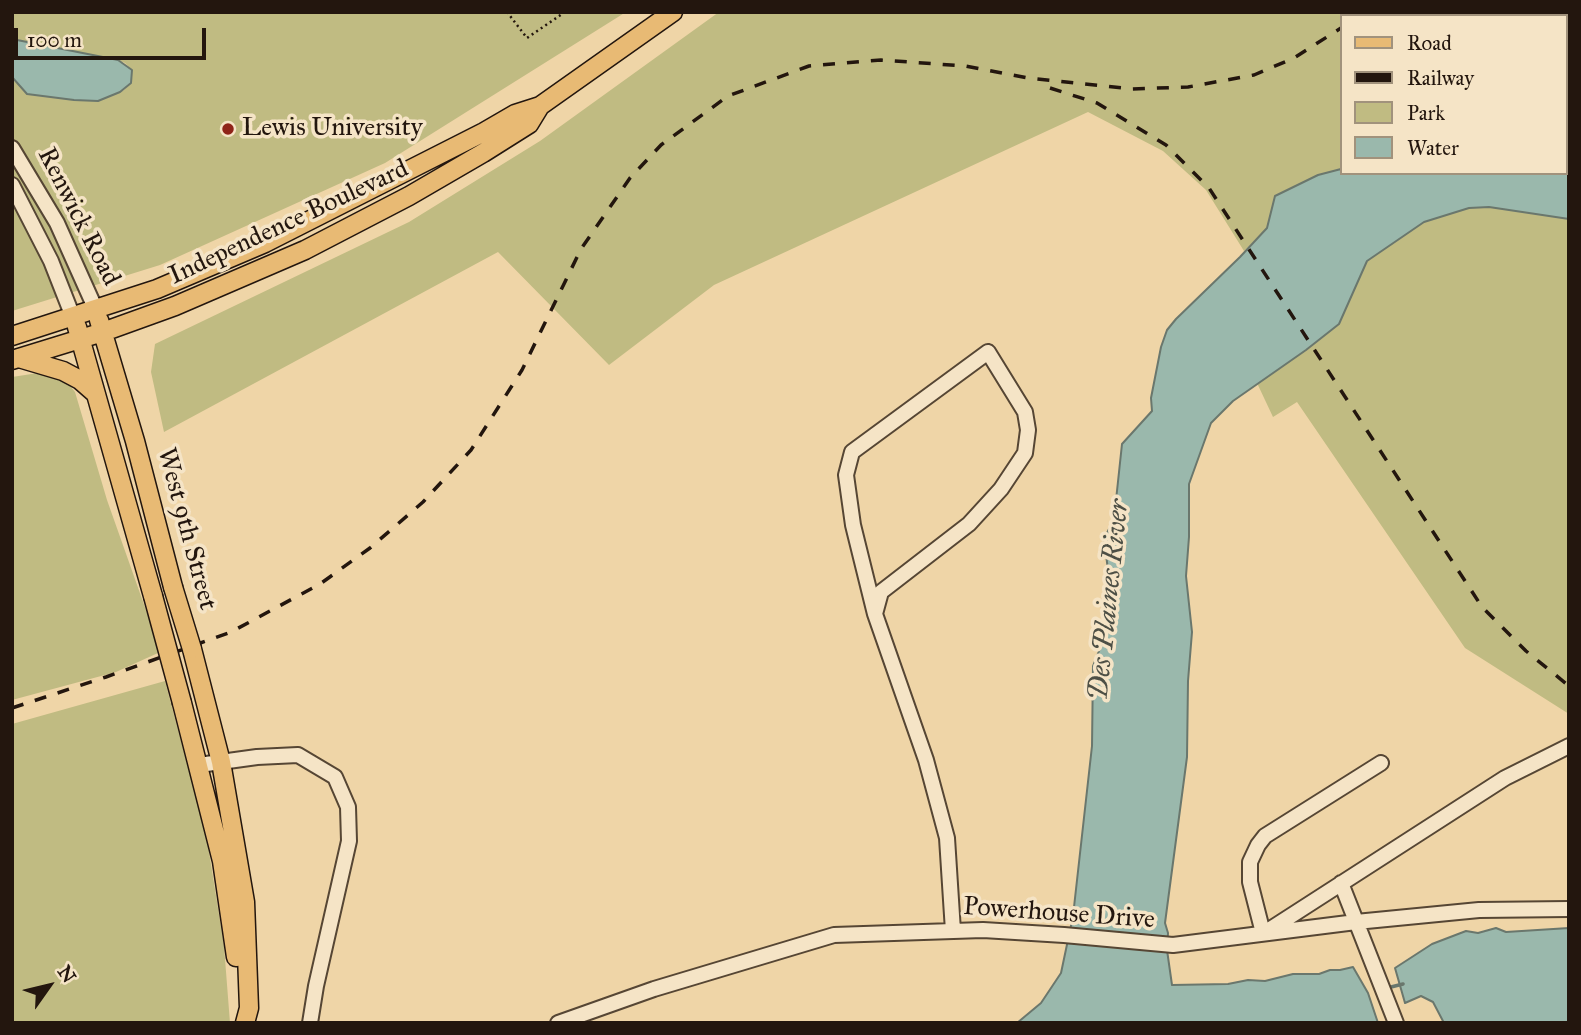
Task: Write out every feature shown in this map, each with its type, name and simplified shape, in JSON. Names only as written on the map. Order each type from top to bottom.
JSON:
[{"type":"main road","name":"Independence Boulevard","points":[[12,336],[188,277],[256,247],[446,152],[515,114],[540,106],[673,12]]},
{"type":"main road","name":"Independence Boulevard","points":[[16,359],[103,332],[219,288],[349,229],[452,172],[529,124],[540,106]]},
{"type":"main road","name":"West 9th Street","points":[[96,310],[135,441],[221,762],[245,902],[249,1008],[244,1023]]},
{"type":"main road","name":"Renwick Road","points":[[73,317],[80,339]]},
{"type":"main road","name":"West 9th Street","points":[[80,339],[153,596],[222,861],[237,960],[238,1007],[244,1023]]},
{"type":"main road","points":[[16,359],[63,372],[80,380],[96,394]]},
{"type":"street","name":"Renwick Road","points":[[12,148],[57,223],[96,310]]},
{"type":"street","name":"Renwick Road","points":[[12,185],[51,261],[73,317]]},
{"type":"street","points":[[874,614],[881,592],[969,524],[1001,489],[1025,453],[1028,430],[1025,412],[988,352],[852,452],[846,475],[853,525],[874,614],[926,760],[947,838],[953,931]]},
{"type":"street","points":[[1381,763],[1265,836],[1258,845],[1250,862],[1250,881],[1263,933],[1505,778],[1565,753]]},
{"type":"street","points":[[198,765],[298,755],[335,778],[348,807],[349,841],[310,1023]]},
{"type":"street","points":[[1341,883],[1396,1023]]},
{"type":"street","name":"Powerhouse Drive","points":[[558,1023],[654,989],[834,935],[983,930],[1173,946],[1356,922],[1479,910],[1569,909]]},
{"type":"path","points":[[507,12],[527,38],[565,12]]},
{"type":"green space","name":"Lewis University","points":[[12,12],[626,12],[385,163],[160,265],[12,311],[12,77],[37,95],[97,101],[124,90],[131,83],[132,70],[118,60],[12,39]]},
{"type":"green space","points":[[719,12],[1451,12],[1340,14],[1340,169],[1318,175],[1275,196],[1267,228],[1244,251],[1206,190],[1163,151],[1088,112],[714,285],[609,365],[498,252],[164,432],[151,372],[155,344],[409,222],[540,141]]},
{"type":"green space","points":[[1489,207],[1569,219],[1569,714],[1465,648],[1297,402],[1273,417],[1257,383],[1306,350],[1355,285],[1367,261],[1424,222],[1469,208]]},
{"type":"green space","points":[[51,371],[65,379],[75,392],[107,500],[153,630],[158,653],[116,672],[12,700],[12,377]]},
{"type":"green space","points":[[165,681],[207,839],[224,946],[230,1023],[12,1023],[12,724]]},
{"type":"water","points":[[12,39],[118,60],[132,70],[131,83],[120,92],[98,101],[27,94],[12,77]]},
{"type":"water","name":"Des Plaines River","points":[[1567,156],[1569,219],[1489,207],[1469,208],[1424,222],[1367,261],[1339,324],[1233,401],[1211,423],[1189,484],[1186,576],[1192,632],[1187,757],[1165,923],[1172,985],[1265,981],[1293,974],[1319,974],[1353,967],[1368,993],[1378,1023],[1017,1023],[1041,1003],[1061,973],[1073,916],[1092,746],[1093,666],[1101,646],[1111,593],[1104,539],[1114,519],[1122,444],[1152,411],[1151,398],[1167,330],[1267,228],[1275,196],[1318,175],[1340,169],[1340,175],[1567,175]]},
{"type":"water","points":[[1496,928],[1506,932],[1569,928],[1569,1023],[1444,1023],[1433,1002],[1421,996],[1405,1003],[1395,968],[1432,944],[1466,931],[1478,933]]},
{"type":"waterway","points":[[1387,988],[1403,984]]},
{"type":"railway","points":[[12,708],[231,632],[320,584],[370,548],[423,502],[471,450],[522,370],[581,249],[630,178],[661,145],[728,96],[809,66],[881,60],[965,66],[1028,78],[1132,89],[1188,87],[1254,75],[1294,58],[1340,29]]},
{"type":"railway","points":[[1050,88],[1097,103],[1166,145],[1209,188],[1482,607],[1526,651],[1569,686]]},
{"type":"place","name":"Lewis University","points":[[228,129]]}]
